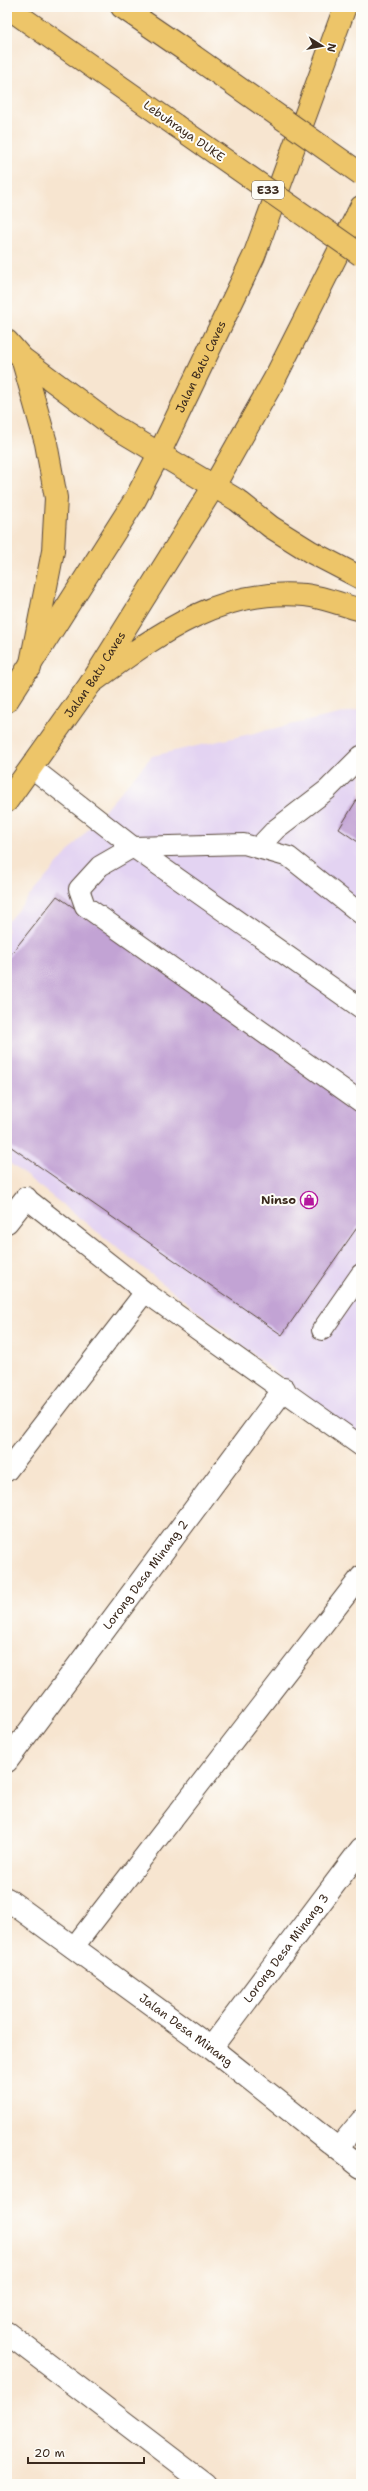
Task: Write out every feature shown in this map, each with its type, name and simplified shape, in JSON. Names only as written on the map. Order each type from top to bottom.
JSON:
[{"type":"main road","name":"Lebuhraya DUKE","points":[[7,7],[361,255]]},
{"type":"main road","points":[[122,7],[361,174]]},
{"type":"main road","name":"Jalan Batu Caves","points":[[7,701],[30,668],[135,500],[159,454],[254,256],[345,7]]},
{"type":"main road","name":"Jalan Batu Caves","points":[[7,801],[32,768],[90,683],[214,486],[274,380],[361,208]]},
{"type":"main road","points":[[7,342],[22,358],[113,426],[214,486],[311,552],[361,578]]},
{"type":"main road","points":[[22,358],[46,444],[56,498],[53,551],[30,668]]},
{"type":"main road","points":[[90,683],[154,638],[189,618],[223,603],[259,594],[306,595],[361,610]]},
{"type":"street","points":[[7,1222],[26,1198]]},
{"type":"street","name":"Lorong Desa Minang 2","points":[[7,1761],[284,1389]]},
{"type":"street","name":"Lorong Desa Minang 3","points":[[211,2048],[361,1849]]},
{"type":"street","name":"Jalan Desa Minang","points":[[7,1899],[211,2048],[361,2167]]},
{"type":"street","points":[[7,2333],[205,2484]]},
{"type":"lane","points":[[258,848],[276,829],[327,790],[361,756]]},
{"type":"lane","points":[[32,768],[133,847],[361,1008]]},
{"type":"lane","points":[[361,914],[289,857],[244,844],[133,847],[100,866],[79,889],[85,906],[361,1102]]},
{"type":"lane","points":[[26,1198],[145,1292],[284,1389],[361,1446]]},
{"type":"lane","points":[[322,1330],[361,1274]]},
{"type":"lane","points":[[7,1472],[145,1292]]},
{"type":"lane","points":[[73,1948],[361,1576]]},
{"type":"lane","points":[[337,2149],[361,2120]]},
{"type":"shaded area","points":[[361,709],[361,1439],[7,1161],[7,922],[152,756]]},
{"type":"building","points":[[361,793],[361,844],[339,829]]},
{"type":"building","points":[[57,896],[361,1106],[361,1222],[282,1335],[7,1144],[7,959]]},
{"type":"place","name":"Ninso","points":[[309,1200]]}]
